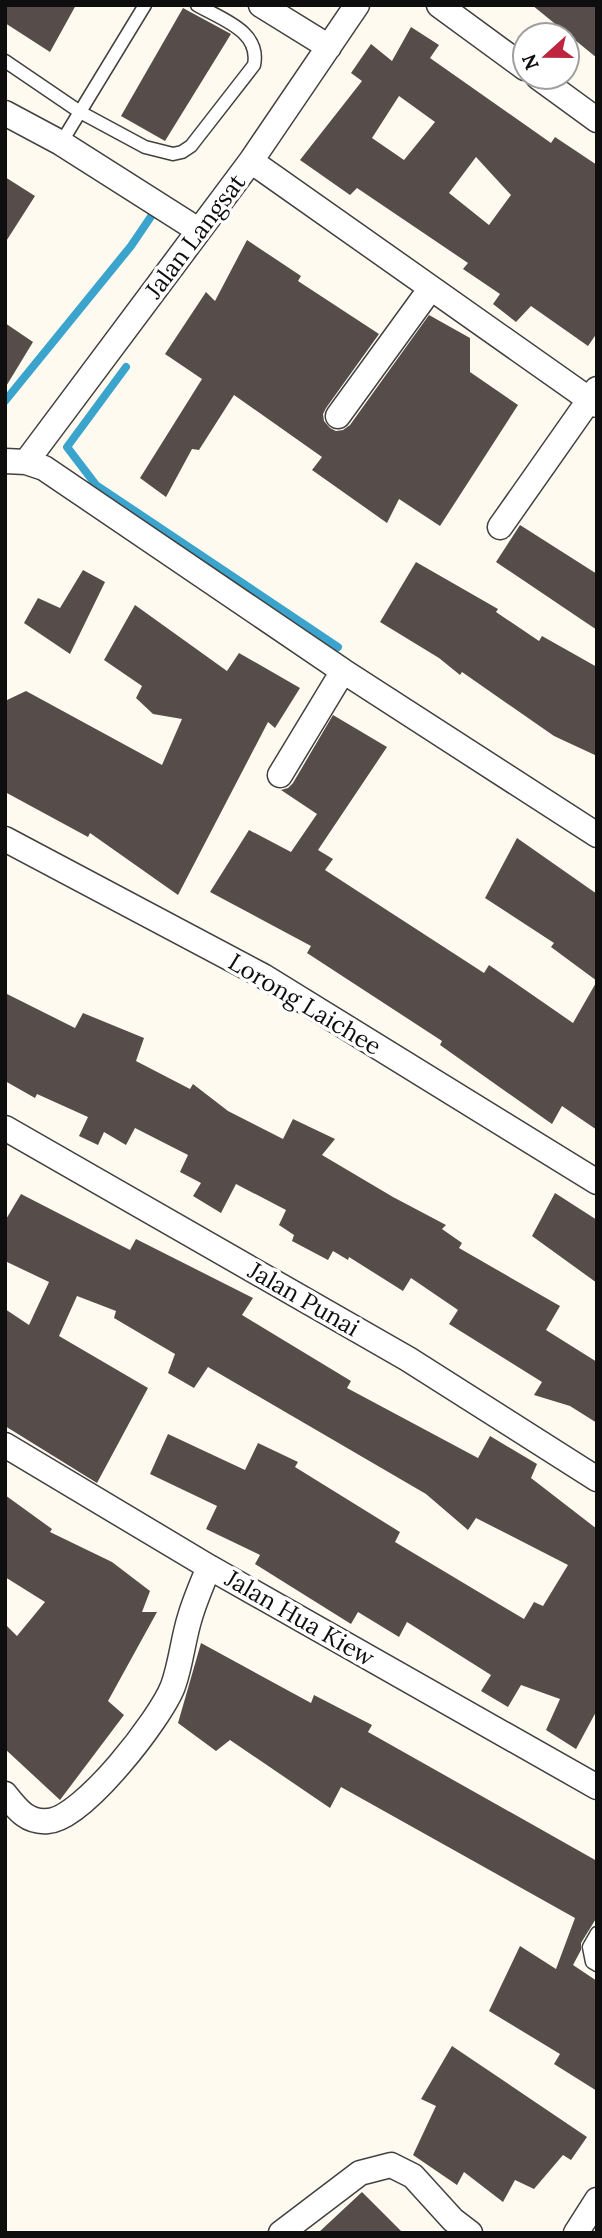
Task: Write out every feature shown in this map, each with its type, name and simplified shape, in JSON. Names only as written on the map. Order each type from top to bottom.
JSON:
[{"type":"street","points":[[261,5],[329,47]]},
{"type":"street","name":"Jalan Langsat","points":[[15,461],[251,161],[357,5]]},
{"type":"street","points":[[439,5],[511,58]]},
{"type":"street","points":[[557,91],[597,120]]},
{"type":"street","points":[[5,113],[61,143],[198,230]]},
{"type":"street","points":[[251,161],[431,288],[594,398],[500,527]]},
{"type":"street","points":[[338,416],[431,288]]},
{"type":"street","points":[[15,461],[44,468],[344,671],[597,835]]},
{"type":"street","points":[[280,775],[344,671]]},
{"type":"street","name":"Lorong Laichee","points":[[5,839],[263,976],[597,1182]]},
{"type":"street","name":"Jalan Punai","points":[[5,1128],[408,1359],[597,1479]]},
{"type":"street","name":"Jalan Hua Kiew","points":[[5,1445],[209,1567],[597,1787]]},
{"type":"street","points":[[5,1794],[19,1812],[29,1819],[50,1821],[71,1812],[111,1774],[155,1720],[173,1686],[190,1617],[209,1567]]},
{"type":"street","points":[[281,2233],[360,2173],[391,2165],[413,2176],[453,2220],[470,2233]]},
{"type":"street","points":[[576,2233],[597,2200]]},
{"type":"lane","points":[[61,143],[145,5]]},
{"type":"lane","points":[[5,61],[80,112],[145,147],[163,153],[182,152],[191,146],[254,65],[256,56],[254,44],[246,33],[197,5]]},
{"type":"lane","points":[[597,1933],[589,1947],[592,1962],[597,1965]]},
{"type":"building","points":[[5,5],[76,5],[50,52],[5,23]]},
{"type":"building","points":[[532,5],[597,5],[597,58],[581,45],[581,21],[552,21]]},
{"type":"building","points":[[183,8],[231,34],[165,141],[121,116]]},
{"type":"building","points":[[411,27],[439,45],[430,58],[551,143],[555,137],[597,165],[597,333],[588,346],[531,306],[516,322],[493,304],[500,294],[463,269],[468,263],[357,188],[350,195],[300,160],[362,81],[351,73],[371,44],[392,61]],"holes":[[[399,96],[435,122],[404,160],[372,138]],[[476,157],[511,195],[489,225],[449,193]]]},
{"type":"building","points":[[5,177],[35,196],[5,243]]},
{"type":"building","points":[[247,240],[301,276],[298,281],[379,334],[326,408],[324,421],[330,428],[343,430],[350,425],[429,315],[470,338],[470,372],[518,405],[440,526],[399,499],[387,523],[312,470],[322,457],[234,395],[199,450],[192,449],[166,497],[140,478],[202,379],[165,354],[206,292],[215,301]]},
{"type":"building","points":[[5,323],[33,342],[5,388]]},
{"type":"building","points":[[520,525],[597,574],[597,630],[496,562]]},
{"type":"building","points":[[416,562],[498,609],[496,612],[539,641],[542,636],[597,667],[597,756],[554,736],[462,672],[460,675],[439,658],[380,622]]},
{"type":"building","points":[[83,570],[105,582],[70,654],[24,623],[38,598],[60,608]]},
{"type":"building","points":[[135,605],[227,671],[239,653],[300,688],[275,728],[268,722],[178,895],[90,833],[88,837],[5,792],[5,701],[26,691],[162,765],[182,719],[153,714],[136,698],[142,686],[104,660]]},
{"type":"building","points":[[333,715],[387,747],[318,850],[333,859],[325,870],[484,973],[489,965],[573,1023],[597,981],[597,1130],[562,1106],[552,1124],[440,1045],[442,1041],[307,953],[311,946],[210,892],[249,830],[291,852],[317,814],[281,790],[293,783]]},
{"type":"building","points":[[517,838],[597,894],[597,981],[551,947],[554,943],[485,898]]},
{"type":"building","points":[[5,993],[75,1028],[83,1013],[144,1038],[136,1061],[190,1089],[193,1084],[228,1111],[283,1139],[293,1119],[335,1139],[322,1155],[446,1225],[442,1229],[462,1243],[459,1248],[560,1306],[546,1330],[597,1362],[597,1423],[570,1406],[534,1395],[542,1382],[449,1324],[458,1310],[411,1278],[403,1291],[349,1257],[348,1260],[333,1251],[328,1260],[292,1241],[294,1235],[279,1225],[286,1210],[236,1184],[221,1213],[193,1196],[201,1183],[180,1172],[188,1155],[135,1128],[126,1145],[104,1132],[98,1145],[79,1136],[88,1117],[37,1094],[35,1098],[5,1081]]},
{"type":"building","points":[[555,1193],[597,1220],[597,1283],[532,1236]]},
{"type":"building","points":[[21,1194],[130,1250],[136,1239],[253,1298],[242,1315],[351,1381],[347,1388],[478,1458],[490,1436],[537,1464],[531,1478],[597,1529],[597,1710],[576,1749],[546,1730],[560,1699],[521,1685],[508,1707],[481,1691],[491,1675],[407,1622],[399,1637],[358,1612],[351,1624],[255,1564],[260,1555],[206,1529],[217,1506],[150,1474],[168,1434],[245,1470],[258,1443],[298,1462],[295,1467],[400,1532],[395,1542],[524,1619],[534,1602],[543,1606],[568,1565],[476,1518],[468,1530],[426,1494],[208,1367],[194,1388],[168,1373],[175,1354],[114,1318],[116,1311],[77,1296],[59,1336],[148,1388],[97,1483],[5,1426],[5,1309],[29,1325],[49,1282],[5,1261],[5,1221]]},
{"type":"building","points":[[5,1495],[52,1529],[50,1532],[112,1562],[150,1591],[142,1612],[157,1612],[108,1701],[124,1715],[60,1800],[5,1749],[5,1624],[17,1636],[45,1602],[5,1577]]},
{"type":"building","points":[[201,1643],[311,1703],[314,1695],[372,1725],[368,1732],[597,1861],[597,1917],[581,1943],[581,1950],[573,1965],[597,1981],[597,2091],[554,2064],[560,2054],[489,2011],[520,1946],[556,1969],[575,1918],[341,1787],[330,1808],[230,1740],[216,1751],[178,1723]]},
{"type":"building","points":[[452,2046],[587,2137],[571,2160],[563,2155],[534,2189],[515,2180],[503,2202],[464,2172],[457,2185],[413,2155],[436,2106],[421,2099]]},
{"type":"building","points":[[362,2192],[403,2233],[318,2233]]},
{"type":"waterway","points":[[5,401],[131,246],[152,215]]},
{"type":"waterway","points":[[126,367],[67,447],[96,485],[338,647]]}]
